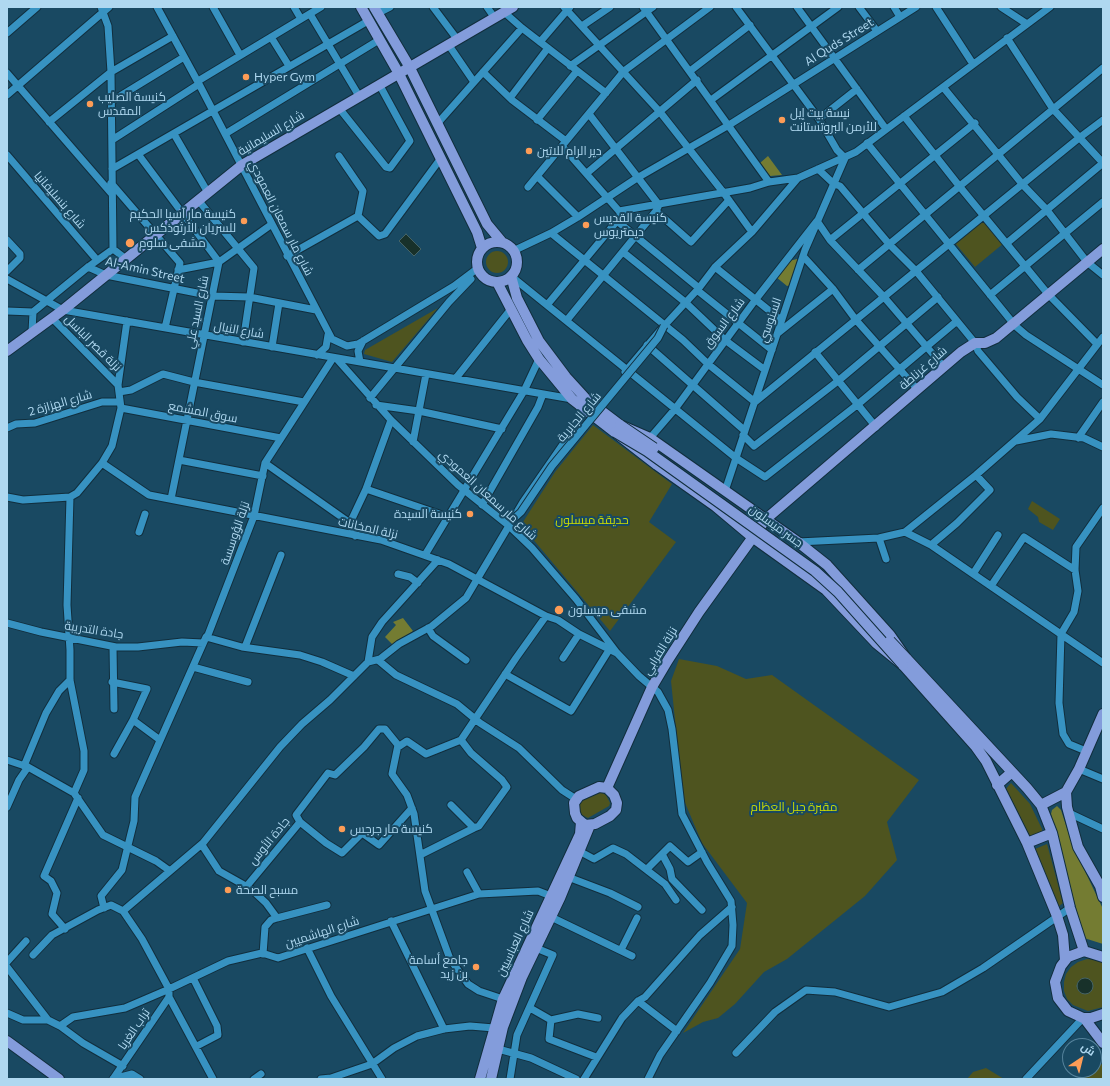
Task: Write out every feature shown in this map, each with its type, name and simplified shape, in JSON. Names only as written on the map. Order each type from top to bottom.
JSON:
[{"type":"main road","points":[[361,7],[398,72],[477,232],[482,248]]},
{"type":"main road","name":"شارع السليمانية","points":[[7,351],[63,310],[183,213],[207,191],[242,165],[408,66],[508,9]]},
{"type":"main road","points":[[376,10],[408,66],[487,224],[502,242],[514,251],[517,261],[511,276],[505,280],[497,282],[487,279],[479,269],[478,255],[482,248],[488,244],[502,242]]},
{"type":"main road","name":"شارع غرناطة","points":[[766,519],[876,427],[944,367],[975,343],[985,343],[996,338],[1070,274],[1103,248]]},
{"type":"main road","points":[[511,276],[517,298],[538,341],[566,377],[587,400],[597,407],[651,461],[715,506],[752,537],[826,590],[876,643],[904,662],[952,713],[990,747],[1041,805],[1052,833],[1070,908],[1084,951]]},
{"type":"main road","points":[[497,282],[539,359],[580,407],[617,428],[650,438],[798,542],[827,565],[890,634],[904,662]]},
{"type":"main road","name":"جسر ميسلون","points":[[617,428],[818,566],[841,588],[904,662]]},
{"type":"main road","name":"نزلة الفرابي","points":[[607,788],[652,687],[699,612],[766,519]]},
{"type":"main road","points":[[952,713],[981,754],[1026,843],[1064,935],[1065,960]]},
{"type":"main road","points":[[1041,805],[1066,792],[1079,769],[1103,714]]},
{"type":"main road","points":[[981,754],[990,747]]},
{"type":"main road","points":[[998,785],[1012,772]]},
{"type":"main road","points":[[599,787],[607,788],[614,795],[617,802],[616,810],[610,816],[586,824],[575,812],[574,807],[576,799],[599,787]]},
{"type":"main road","points":[[1066,792],[1069,813],[1078,847],[1101,884],[1103,897]]},
{"type":"main road","name":"شارع العباسيين","points":[[491,1079],[503,1027],[522,977],[551,917],[580,851],[586,824]]},
{"type":"main road","name":"شارع العباسيين","points":[[480,1079],[503,999],[586,824]]},
{"type":"main road","points":[[1026,843],[1052,833]]},
{"type":"main road","points":[[1103,956],[1084,951],[1073,954],[1065,960],[1057,973],[1055,982],[1058,998],[1068,1011],[1084,1018],[1091,1018],[1103,1014]]},
{"type":"main road","points":[[1084,1018],[1103,1043]]},
{"type":"main road","points":[[7,1042],[59,1079]]},
{"type":"street","points":[[7,33],[37,7]]},
{"type":"street","name":"شارع مار سمعان العمودي","points":[[157,7],[242,165],[328,335]]},
{"type":"street","points":[[213,7],[240,55]]},
{"type":"street","points":[[294,7],[301,19]]},
{"type":"street","points":[[112,140],[240,55],[321,7]]},
{"type":"street","points":[[376,10],[390,7]]},
{"type":"street","points":[[433,7],[474,82]]},
{"type":"street","points":[[487,7],[494,17]]},
{"type":"street","points":[[582,26],[610,7]]},
{"type":"street","points":[[528,187],[624,71],[701,10],[710,7]]},
{"type":"street","points":[[736,7],[819,119],[837,150],[844,158]]},
{"type":"street","points":[[797,7],[886,129]]},
{"type":"street","points":[[711,100],[838,7]]},
{"type":"street","points":[[859,7],[877,31]]},
{"type":"street","points":[[894,7],[900,17]]},
{"type":"street","name":"Al Quds Street","points":[[514,251],[551,233],[578,217],[637,178],[729,125],[916,7]]},
{"type":"street","points":[[936,7],[973,64]]},
{"type":"street","points":[[1001,7],[1027,24]]},
{"type":"street","points":[[619,211],[658,208],[723,192],[750,188],[769,182],[798,178],[844,158],[904,116],[1050,7]]},
{"type":"street","points":[[540,42],[567,8],[660,112],[723,192],[752,232]]},
{"type":"street","points":[[570,66],[600,45],[647,8],[666,38],[769,182]]},
{"type":"street","points":[[105,9],[108,26],[112,101],[111,193],[113,249]]},
{"type":"street","points":[[7,96],[105,9]]},
{"type":"street","points":[[508,9],[522,28],[606,93]]},
{"type":"street","points":[[310,14],[359,96]]},
{"type":"street","points":[[112,169],[289,66],[329,45],[368,21]]},
{"type":"street","points":[[690,71],[750,25]]},
{"type":"street","points":[[437,124],[522,28]]},
{"type":"street","points":[[49,122],[111,72],[173,36]]},
{"type":"street","points":[[271,37],[289,66]]},
{"type":"street","points":[[1007,38],[1053,109],[1103,163],[1007,244]]},
{"type":"street","points":[[225,134],[379,40]]},
{"type":"street","points":[[510,98],[548,48]]},
{"type":"street","points":[[112,101],[184,57]]},
{"type":"street","points":[[858,270],[1103,68]]},
{"type":"street","points":[[537,120],[577,71]]},
{"type":"street","points":[[483,72],[510,98],[564,144],[621,214],[617,221],[547,305]]},
{"type":"street","points":[[7,73],[111,193]]},
{"type":"street","points":[[587,173],[697,80]]},
{"type":"street","points":[[339,108],[386,167],[390,168],[410,141],[379,84]]},
{"type":"street","points":[[943,87],[974,123],[1023,185],[1046,210],[1087,262],[1103,275]]},
{"type":"street","points":[[819,119],[857,89]]},
{"type":"street","points":[[589,114],[658,208],[691,242],[729,200]]},
{"type":"street","points":[[904,116],[936,154],[984,217],[1026,265],[1048,294],[1097,344]]},
{"type":"street","points":[[551,233],[585,260],[603,277],[683,340],[708,364],[755,402],[814,352],[916,272],[1103,120]]},
{"type":"street","points":[[830,240],[974,123]]},
{"type":"street","points":[[174,134],[207,191]]},
{"type":"street","points":[[867,143],[1012,323],[1026,335],[1103,385]]},
{"type":"street","name":"شارع السيد علي","points":[[138,154],[219,262],[171,499]]},
{"type":"street","points":[[287,256],[358,216],[363,190],[339,156]]},
{"type":"street","points":[[358,216],[379,236],[385,234],[441,158]]},
{"type":"street","name":"السنوسي","points":[[725,491],[804,256],[844,158]]},
{"type":"street","name":"شارع بنسليفانيا","points":[[8,159],[97,260]]},
{"type":"street","points":[[818,169],[834,184],[840,186],[889,244],[938,297],[975,343],[978,351],[1017,397],[1040,419]]},
{"type":"street","points":[[538,176],[578,217]]},
{"type":"street","points":[[597,407],[647,345],[698,289],[715,266],[752,232],[798,178]]},
{"type":"street","points":[[111,184],[180,263],[165,328]]},
{"type":"street","points":[[198,200],[254,268],[243,342]]},
{"type":"street","points":[[990,295],[1103,202]]},
{"type":"street","points":[[567,320],[658,208]]},
{"type":"street","points":[[617,221],[772,350]]},
{"type":"street","points":[[817,221],[830,240],[884,297],[944,367]]},
{"type":"street","name":"شارع السوق","points":[[650,438],[675,409],[725,340],[817,221]]},
{"type":"street","points":[[178,270],[219,262],[272,224]]},
{"type":"street","points":[[7,240],[20,254],[20,258],[7,271]]},
{"type":"street","points":[[7,311],[33,312],[88,267],[113,249]]},
{"type":"street","points":[[113,249],[126,258]]},
{"type":"street","points":[[623,252],[685,302],[725,340],[765,370]]},
{"type":"street","points":[[804,256],[833,289],[856,320],[918,390]]},
{"type":"street","points":[[715,266],[782,320]]},
{"type":"street","name":"Al-Amin Street","points":[[88,267],[106,275],[173,289],[212,296],[249,297],[316,310]]},
{"type":"street","points":[[318,355],[326,347],[328,335],[341,345],[353,345],[363,341],[454,286],[479,269]]},
{"type":"street","points":[[370,398],[479,269]]},
{"type":"street","points":[[511,276],[736,458],[765,476],[857,405],[958,321]]},
{"type":"street","name":"شارع النيال","points":[[7,279],[46,302],[63,310],[572,399]]},
{"type":"street","points":[[778,333],[833,289]]},
{"type":"street","points":[[647,345],[744,433],[754,446],[838,381],[938,297]]},
{"type":"street","points":[[272,347],[279,302]]},
{"type":"street","points":[[456,378],[511,309]]},
{"type":"street","points":[[32,332],[33,312]]},
{"type":"street","name":"نزلة قصر الباسل","points":[[52,318],[119,388]]},
{"type":"street","points":[[7,497],[23,500],[70,496],[77,494],[102,464],[112,446],[121,405],[119,388],[127,321]]},
{"type":"street","name":"شارع الجابرية","points":[[509,523],[521,512],[552,466],[658,338],[664,326]]},
{"type":"street","points":[[798,542],[879,538],[905,532],[976,475],[1040,419],[1103,337]]},
{"type":"street","points":[[360,362],[358,351],[363,341]]},
{"type":"street","points":[[814,352],[876,427]]},
{"type":"street","name":"شارع مار سمعان العمودي","points":[[335,358],[370,398],[413,442],[482,505],[509,523],[562,582],[617,654],[663,699],[668,710],[672,729],[682,814],[702,852],[731,901],[732,907]]},
{"type":"street","name":"نزلة الؤوسسة","points":[[104,908],[101,896],[122,870],[134,821],[135,797],[206,638],[254,516],[265,464],[304,402],[335,358]]},
{"type":"street","points":[[425,556],[524,391],[539,359]]},
{"type":"street","points":[[119,388],[132,390],[163,374],[194,382],[304,402]]},
{"type":"street","points":[[413,442],[426,374]]},
{"type":"street","points":[[482,505],[538,407],[543,394]]},
{"type":"street","name":"شارع الهزازة 2","points":[[7,428],[16,424],[35,423],[102,402],[121,405]]},
{"type":"street","points":[[1078,438],[1103,402]]},
{"type":"street","points":[[376,404],[419,411],[502,429]]},
{"type":"street","name":"سوق المشمع","points":[[121,405],[281,438]]},
{"type":"street","points":[[123,911],[202,845],[280,747],[302,724],[330,700],[368,662],[378,660],[399,644],[428,628],[466,598],[509,523],[577,424],[581,414],[580,407]]},
{"type":"street","points":[[350,523],[366,489],[391,420]]},
{"type":"street","points":[[1014,442],[1051,434],[1078,438],[1103,447]]},
{"type":"street","points":[[179,460],[263,476]]},
{"type":"street","name":"نزلة المخانات","points":[[102,464],[149,495],[381,540],[449,564],[546,616],[558,620],[579,634],[617,654]]},
{"type":"street","points":[[265,464],[350,523],[356,536]]},
{"type":"street","points":[[931,545],[957,523],[990,490],[976,475]]},
{"type":"street","points":[[366,489],[448,517]]},
{"type":"street","points":[[65,929],[52,914],[57,893],[51,881],[44,876],[76,796],[84,770],[84,751],[70,680],[67,605],[70,496]]},
{"type":"street","points":[[1086,750],[1069,744],[1063,734],[1059,703],[1061,634],[1074,612],[1078,591],[1075,570],[1076,548],[1103,508]]},
{"type":"street","points":[[139,532],[145,514]]},
{"type":"street","points":[[905,532],[931,545],[1103,663]]},
{"type":"street","points":[[973,574],[998,535]]},
{"type":"street","points":[[991,586],[1024,537],[1075,570]]},
{"type":"street","points":[[879,538],[886,559]]},
{"type":"street","points":[[245,647],[281,555]]},
{"type":"street","points":[[368,662],[372,637],[382,622],[438,560]]},
{"type":"street","points":[[398,574],[410,577],[418,583]]},
{"type":"street","points":[[503,999],[479,991],[468,984],[457,972],[450,959],[425,891],[412,808],[407,795],[392,774],[398,747],[406,741],[426,754],[462,740],[505,674],[546,616]]},
{"type":"street","name":"جادة التدريبة","points":[[7,623],[113,647],[138,647],[206,638],[245,647],[300,655],[322,662],[354,676]]},
{"type":"street","points":[[428,628],[434,636],[466,660]]},
{"type":"street","points":[[563,658],[579,634]]},
{"type":"street","points":[[113,647],[112,682],[114,708]]},
{"type":"street","points":[[505,674],[571,711],[609,650]]},
{"type":"street","points":[[378,660],[396,675],[457,704],[476,720],[519,748],[562,790],[576,799]]},
{"type":"street","points":[[193,667],[248,682]]},
{"type":"street","points":[[7,807],[26,767],[46,713],[59,691],[70,680]]},
{"type":"street","points":[[112,682],[147,689],[133,720],[114,754]]},
{"type":"street","points":[[133,720],[160,740]]},
{"type":"street","name":"جادة الأوس","points":[[246,887],[300,822],[296,815],[328,773],[335,775],[364,747],[379,729],[385,729],[398,744],[398,747]]},
{"type":"street","points":[[420,855],[479,826],[507,787],[502,780],[467,749],[462,740]]},
{"type":"street","points":[[7,760],[26,767],[76,796],[103,835],[156,861],[170,871]]},
{"type":"street","points":[[1079,769],[1103,779]]},
{"type":"street","points":[[451,805],[474,828]]},
{"type":"street","points":[[300,822],[326,843],[342,853],[362,833],[379,845],[412,808]]},
{"type":"street","points":[[1069,813],[1103,829]]},
{"type":"street","points":[[202,845],[219,871],[246,887],[266,903],[278,918]]},
{"type":"street","points":[[647,869],[670,846],[688,862],[702,852]]},
{"type":"street","points":[[580,851],[594,859],[613,848],[626,854],[665,884],[676,900]]},
{"type":"street","points":[[662,854],[670,869],[672,879],[702,910]]},
{"type":"street","points":[[468,872],[479,894]]},
{"type":"street","points":[[568,877],[610,893],[638,907]]},
{"type":"street","name":"شارع الهاشميين","points":[[60,1026],[73,1017],[125,1008],[169,993],[193,978],[228,961],[263,954],[278,958],[430,908],[479,894],[538,891],[551,896]]},
{"type":"street","points":[[263,954],[265,927],[271,920],[327,905]]},
{"type":"street","points":[[33,955],[52,935],[104,908],[111,906],[123,911],[142,939],[213,1079]]},
{"type":"street","points":[[584,1079],[596,1057],[622,1018],[638,1001],[645,996],[700,935],[732,907]]},
{"type":"street","points":[[648,1079],[660,1055],[710,983],[732,946],[732,907]]},
{"type":"street","points":[[736,1053],[775,1012],[806,990],[835,992],[889,1007],[942,992],[983,968],[1070,908]]},
{"type":"street","points":[[551,917],[632,956]]},
{"type":"street","points":[[621,950],[637,918]]},
{"type":"street","points":[[391,921],[444,1029]]},
{"type":"street","points":[[7,962],[26,941]]},
{"type":"street","points":[[307,948],[331,996],[382,1079]]},
{"type":"street","points":[[510,1079],[517,1035],[553,955],[536,948]]},
{"type":"street","points":[[7,967],[48,1020],[60,1026],[83,1044],[123,1066]]},
{"type":"street","points":[[193,978],[217,1026],[218,1035],[197,1046]]},
{"type":"street","name":"تراب الغربا","points":[[113,1079],[123,1066],[169,993]]},
{"type":"street","points":[[638,1001],[677,1031]]},
{"type":"street","points":[[530,1008],[551,1020],[578,1014],[598,1018]]},
{"type":"street","points":[[7,1013],[22,1020],[48,1020]]},
{"type":"street","points":[[1026,1079],[1084,1018]]},
{"type":"street","points":[[551,1020],[549,1039],[596,1057]]},
{"type":"street","points":[[321,1079],[331,1078],[372,1064],[394,1048],[417,1036],[444,1029],[470,1026],[494,1028]]},
{"type":"street","points":[[498,1049],[531,1058],[576,1079]]},
{"type":"street","points":[[113,1079],[132,1074],[140,1079]]},
{"type":"street","points":[[254,1079],[261,1074]]},
{"type":"green space","points":[[768,156],[782,175],[770,176],[760,163]]},
{"type":"green space","points":[[984,219],[1004,243],[975,267],[955,243]]},
{"type":"green space","points":[[497,251],[501,252],[507,258],[507,266],[501,272],[497,273],[493,272],[487,266],[486,262],[487,258],[493,252]]},
{"type":"green space","points":[[797,259],[799,261],[791,285],[787,286],[776,277],[789,261]]},
{"type":"green space","points":[[438,308],[392,362],[364,354],[365,350]]},
{"type":"green space","name":"حديقة ميسلون","points":[[593,425],[672,484],[649,522],[676,542],[610,631],[521,525],[555,472]]},
{"type":"green space","points":[[1032,501],[1060,519],[1053,530],[1039,522],[1038,517],[1028,509]]},
{"type":"green space","points":[[403,618],[413,631],[393,645],[385,637],[396,625],[393,622]]},
{"type":"green space","name":"مقبرة جبل العظام","points":[[679,659],[717,666],[746,679],[772,675],[919,780],[887,822],[897,860],[865,896],[787,959],[764,972],[735,1004],[718,1018],[703,1022],[683,1033],[740,949],[747,903],[702,843],[683,798],[671,681]]},
{"type":"green space","points":[[1011,783],[1030,804],[1042,829],[1042,833],[1029,838],[1005,790]]},
{"type":"green space","points":[[599,791],[606,795],[610,803],[609,806],[588,818],[580,814],[577,808],[579,799]]},
{"type":"green space","points":[[1057,806],[1061,810],[1072,844],[1103,909],[1103,944],[1084,938],[1051,814],[1052,810]]},
{"type":"green space","points":[[1047,844],[1063,903],[1058,907],[1035,849]]},
{"type":"green space","points":[[1087,959],[1103,963],[1103,1007],[1088,1011],[1073,1005],[1067,999],[1064,991],[1066,974],[1071,967],[1078,962]]},
{"type":"green space","points":[[1102,1064],[1103,1079],[1078,1079],[1102,1078]]},
{"type":"green space","points":[[986,1068],[1004,1079],[967,1079],[973,1072]]},
{"type":"shaded area","points":[[406,234],[421,249],[414,256],[399,241]]},
{"type":"shaded area","points":[[1085,978],[1091,980],[1093,986],[1091,992],[1085,994],[1079,992],[1077,986],[1079,980]]},
{"type":"place","name":"Hyper Gym","points":[[246,77]]},
{"type":"place","name":"كنيسة الصليب المقدس","points":[[90,104]]},
{"type":"place","name":"نيسة بيت إيل للأرمن البروتستانت","points":[[782,120]]},
{"type":"place","name":"دير الرام للاتين","points":[[529,151]]},
{"type":"place","name":"كنيسة مار آسيا الحكيم للسريان الأرثوذكس","points":[[244,221]]},
{"type":"place","name":"كنيسة القديس ديمتريوس","points":[[586,225]]},
{"type":"place","name":"مشفى سلوم","points":[[130,243]]},
{"type":"place","name":"كنيسة السيدة","points":[[470,514]]},
{"type":"place","name":"مشفى ميسلون","points":[[559,610]]},
{"type":"place","name":"كنيسة مار جرجس","points":[[342,829]]},
{"type":"place","name":"مسبح الصحة","points":[[228,890]]},
{"type":"place","name":"جامع أسامة بن زيد","points":[[476,967]]}]
